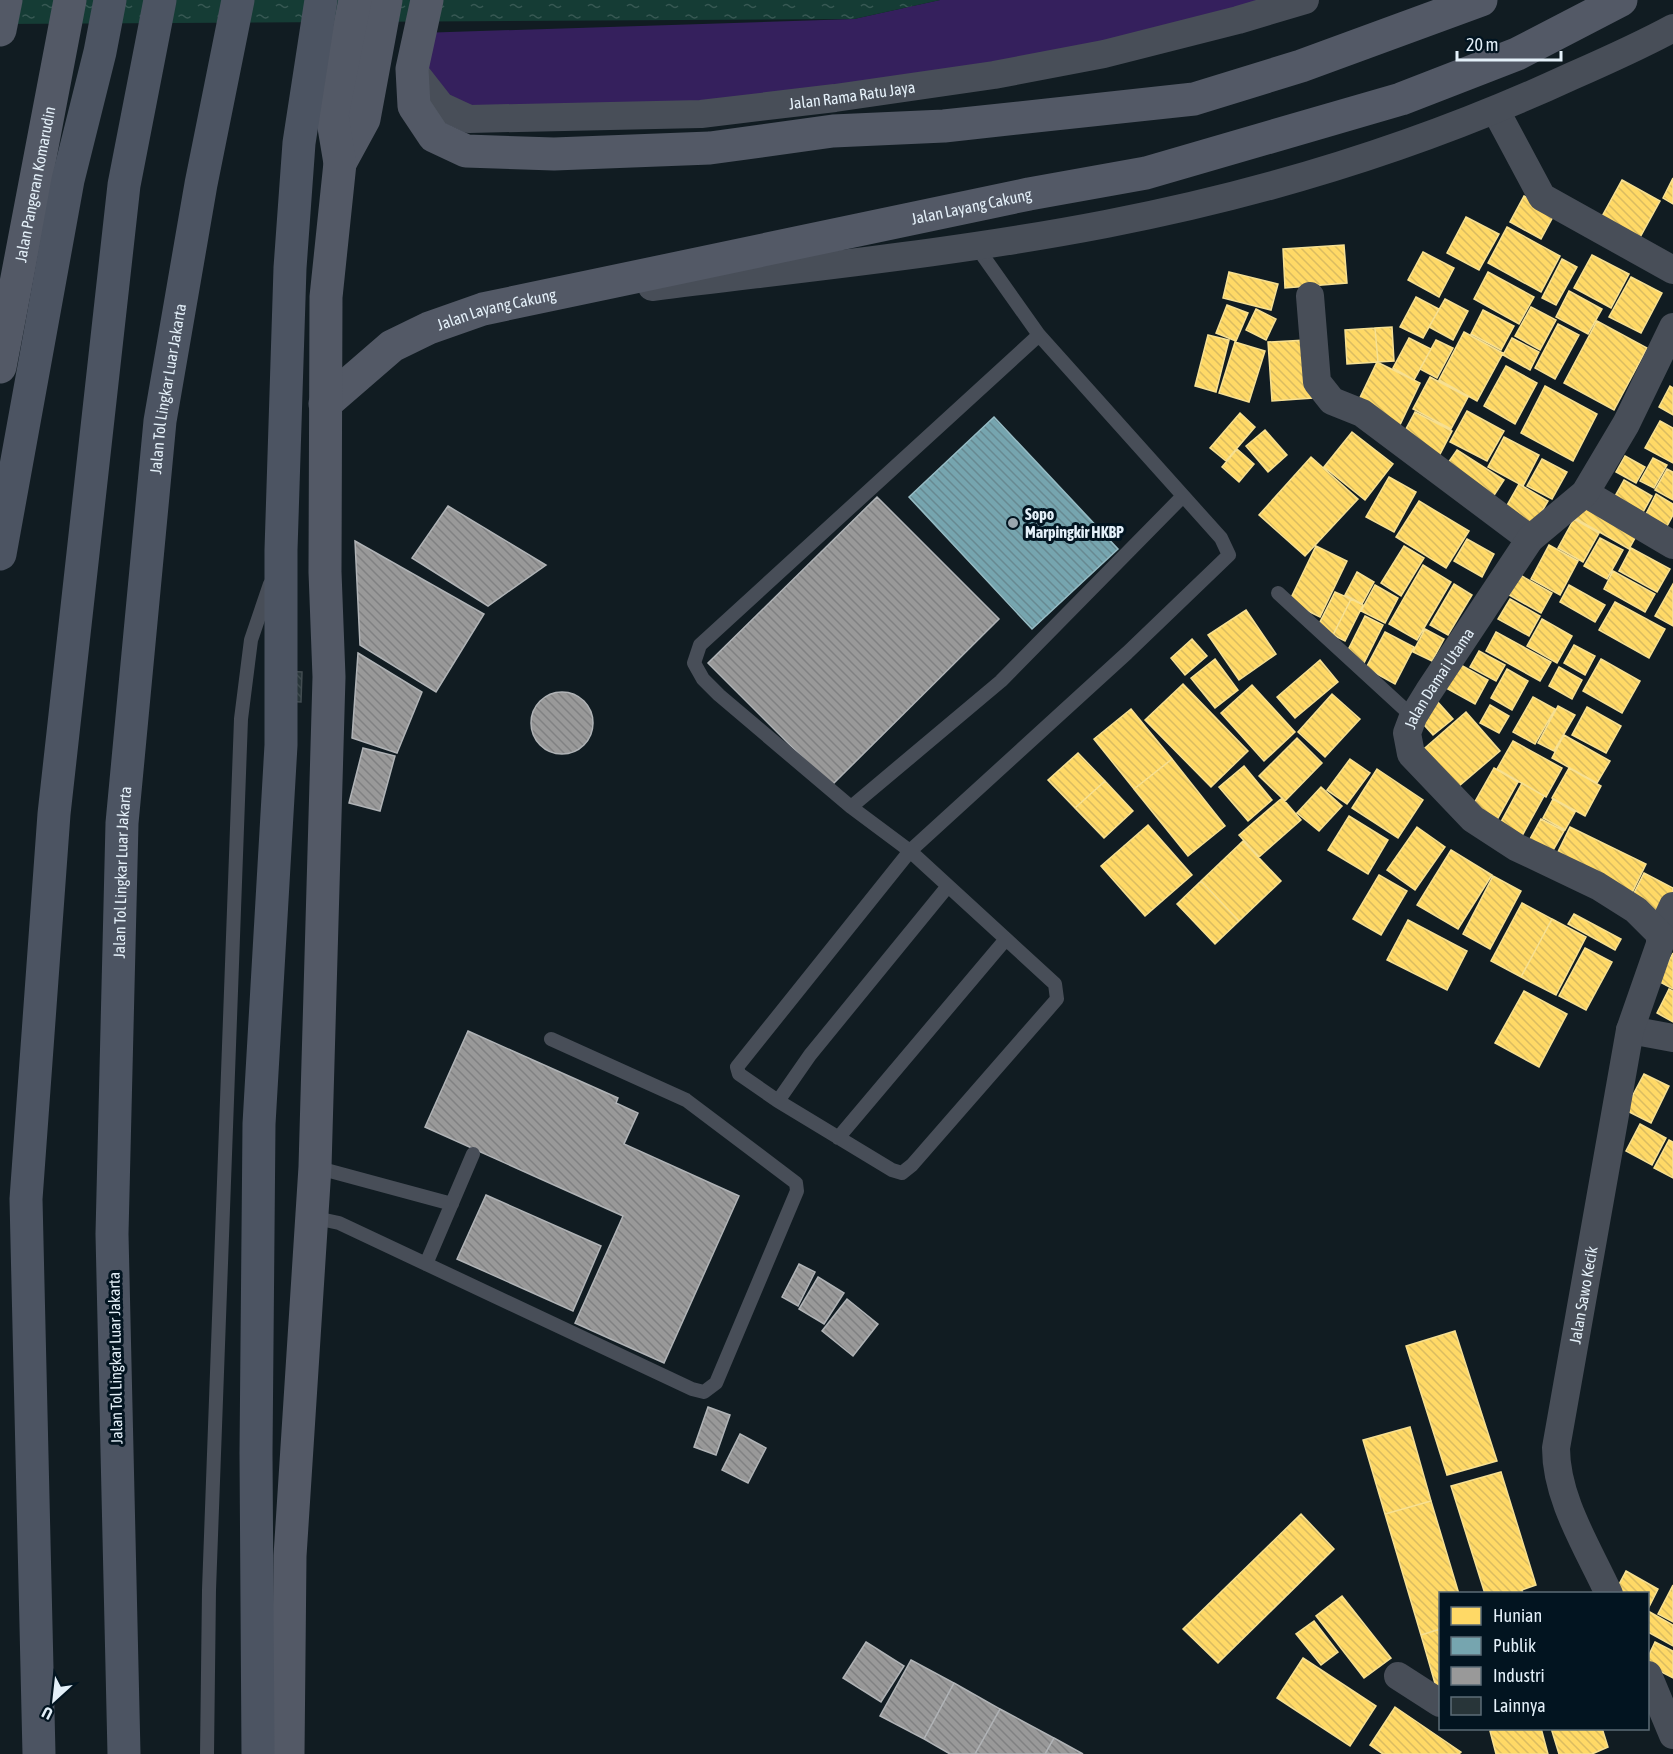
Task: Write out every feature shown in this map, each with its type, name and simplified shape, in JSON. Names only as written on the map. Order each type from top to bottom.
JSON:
[{"type":"highway","points":[[0,554],[52,182],[100,52],[110,0]]},
{"type":"highway","points":[[39,1754],[27,1199],[54,814],[124,185],[160,0]]},
{"type":"highway","name":"Jalan Tol Lingkar Luar Jakarta","points":[[124,1754],[112,1234],[123,823],[160,421],[201,184],[238,0]]},
{"type":"highway","points":[[258,1754],[256,1453],[260,1124],[281,746],[281,550],[290,268],[299,143],[321,0]]},
{"type":"street","points":[[0,30],[6,0]]},
{"type":"street","name":"Jalan Pangeran Komarudin","points":[[0,367],[16,276],[52,182],[70,0]]},
{"type":"street","points":[[288,1754],[290,1556],[315,1167],[329,677],[325,572],[327,288],[340,164],[332,115],[355,0]]},
{"type":"street","points":[[340,164],[364,119],[386,0]]},
{"type":"street","points":[[427,0],[412,69],[414,106],[434,136],[466,151],[554,154],[710,148],[833,132],[944,126],[1194,99],[1301,66],[1481,0]]},
{"type":"street","name":"Jalan Rama Ratu Jaya","points":[[412,69],[441,106],[469,119],[701,114],[994,75],[1116,51],[1239,20],[1305,0]]},
{"type":"street","name":"Jalan Layang Cakung","points":[[325,404],[392,346],[429,328],[483,309],[1029,194],[1146,173],[1401,99],[1517,54],[1621,0]]},
{"type":"street","points":[[483,309],[976,246],[1105,224],[1226,198],[1355,162],[1496,111],[1673,28]]},
{"type":"street","points":[[1496,111],[1542,197],[1673,270]]},
{"type":"street","points":[[0,234],[16,276]]},
{"type":"street","points":[[1310,296],[1317,382],[1332,400],[1362,413],[1530,539]]},
{"type":"street","name":"Jalan Damai Utama","points":[[1660,934],[1636,910],[1598,886],[1516,847],[1473,819],[1411,754],[1407,733],[1413,717],[1530,539],[1585,494],[1626,424],[1673,327]]},
{"type":"street","points":[[1585,494],[1673,545]]},
{"type":"street","points":[[1673,906],[1660,934],[1660,944],[1630,1030],[1673,1038]]},
{"type":"street","name":"Jalan Sawo Kecik","points":[[1609,1592],[1567,1504],[1559,1481],[1556,1448],[1630,1030]]},
{"type":"street","points":[[1398,1676],[1439,1702]]},
{"type":"street","points":[[1649,1679],[1672,1726]]},
{"type":"lane","points":[[976,246],[1039,335],[1183,496],[1227,548],[1229,555],[910,851],[736,1067],[739,1074],[778,1101],[892,1170],[902,1173],[912,1165],[1057,999],[1055,984],[910,851],[851,807],[703,679],[694,663],[700,645],[1039,335]]},
{"type":"lane","points":[[851,807],[1002,681],[1183,496]]},
{"type":"lane","points":[[207,1754],[209,1590],[241,719],[251,640],[281,550]]},
{"type":"lane","points":[[1278,593],[1413,717]]},
{"type":"lane","points":[[778,1101],[810,1056],[948,886]]},
{"type":"lane","points":[[838,1138],[1006,939]]},
{"type":"lane","points":[[311,1216],[339,1223],[692,1389],[704,1392],[716,1383],[797,1191],[796,1184],[686,1100],[551,1039]]},
{"type":"lane","points":[[426,1264],[473,1154]]},
{"type":"lane","points":[[315,1167],[452,1204]]},
{"type":"shaded area","points":[[940,0],[1293,0],[893,90],[469,119],[412,69],[419,33],[854,19]]},
{"type":"water","points":[[0,0],[940,0],[854,19],[0,24]]},
{"type":"building: Hunian","points":[[1673,178],[1673,204],[1663,198]]},
{"type":"building: Hunian","points":[[1622,180],[1660,201],[1638,241],[1600,220]]},
{"type":"building: Hunian","points":[[1524,196],[1555,213],[1541,239],[1510,222]]},
{"type":"building: Hunian","points":[[1466,217],[1499,234],[1479,270],[1447,253]]},
{"type":"building: Hunian","points":[[1507,227],[1560,256],[1541,292],[1488,263]]},
{"type":"building: Hunian","points":[[1344,245],[1347,283],[1285,288],[1283,249]]},
{"type":"building: Hunian","points":[[1423,252],[1454,268],[1439,297],[1408,280]]},
{"type":"building: Hunian","points":[[1592,255],[1629,274],[1611,308],[1574,288]]},
{"type":"building: Hunian","points":[[1562,259],[1577,267],[1556,305],[1542,298]]},
{"type":"building: Hunian","points":[[1229,272],[1278,284],[1271,310],[1223,298]]},
{"type":"building: Hunian","points":[[1488,272],[1534,297],[1519,324],[1474,299]]},
{"type":"building: Hunian","points":[[1631,277],[1662,293],[1641,333],[1609,317]]},
{"type":"building: Hunian","points":[[1569,291],[1602,309],[1588,334],[1556,317]]},
{"type":"building: Hunian","points":[[1416,297],[1439,309],[1423,338],[1400,327]]},
{"type":"building: Hunian","points":[[1445,299],[1468,311],[1453,340],[1429,327]]},
{"type":"building: Hunian","points":[[1227,305],[1248,313],[1236,341],[1216,333]]},
{"type":"building: Hunian","points":[[1531,307],[1556,320],[1540,350],[1515,336]]},
{"type":"building: Hunian","points":[[1256,309],[1276,319],[1266,340],[1246,330]]},
{"type":"building: Hunian","points":[[1483,310],[1514,326],[1501,350],[1471,334]]},
{"type":"building: Hunian","points":[[1597,321],[1647,348],[1614,410],[1564,383]]},
{"type":"building: Hunian","points":[[1558,324],[1579,335],[1555,379],[1535,368]]},
{"type":"building: Hunian","points":[[1392,327],[1394,361],[1378,362],[1375,328]]},
{"type":"building: Hunian","points":[[1375,328],[1378,362],[1347,364],[1345,330]]},
{"type":"building: Hunian","points":[[1464,332],[1503,353],[1477,401],[1439,380]]},
{"type":"building: Hunian","points":[[1208,335],[1229,340],[1216,392],[1195,386]]},
{"type":"building: Hunian","points":[[1409,338],[1431,349],[1414,380],[1393,368]]},
{"type":"building: Hunian","points":[[1512,338],[1539,352],[1530,370],[1503,355]]},
{"type":"building: Hunian","points":[[1306,340],[1313,398],[1272,401],[1268,342]]},
{"type":"building: Hunian","points":[[1436,340],[1453,348],[1437,378],[1420,369]]},
{"type":"building: Hunian","points":[[1235,342],[1265,351],[1249,402],[1219,393]]},
{"type":"building: Hunian","points":[[1377,362],[1420,383],[1398,429],[1355,408]]},
{"type":"building: Hunian","points":[[1506,366],[1537,383],[1515,424],[1484,406]]},
{"type":"building: Hunian","points":[[1430,377],[1468,397],[1451,429],[1413,409]]},
{"type":"building: Hunian","points":[[1545,386],[1597,414],[1573,461],[1521,433]]},
{"type":"building: Hunian","points":[[1670,386],[1673,388],[1673,415],[1659,407]]},
{"type":"building: Hunian","points":[[1467,411],[1504,431],[1487,461],[1450,442]]},
{"type":"building: Hunian","points":[[1415,412],[1452,431],[1437,460],[1400,440]]},
{"type":"building: Hunian","points":[[1240,413],[1255,427],[1226,461],[1210,448]]},
{"type":"building: Hunian","points":[[1660,421],[1673,428],[1673,463],[1645,448]]},
{"type":"building: Hunian","points":[[1265,430],[1287,455],[1268,472],[1246,446]]},
{"type":"building: Hunian","points":[[1352,432],[1393,464],[1365,500],[1324,467]]},
{"type":"building: Hunian","points":[[1504,437],[1539,455],[1523,486],[1488,467]]},
{"type":"building: Hunian","points":[[1237,449],[1254,464],[1239,482],[1222,467]]},
{"type":"building: Hunian","points":[[1457,450],[1504,480],[1489,503],[1441,473]]},
{"type":"building: Hunian","points":[[1625,456],[1645,467],[1636,483],[1616,472]]},
{"type":"building: Hunian","points":[[1311,457],[1358,499],[1305,556],[1259,515]]},
{"type":"building: Hunian","points":[[1653,458],[1667,465],[1654,488],[1640,481]]},
{"type":"building: Hunian","points":[[1542,459],[1567,472],[1552,499],[1527,486]]},
{"type":"building: Hunian","points":[[1667,469],[1673,472],[1673,500],[1655,490]]},
{"type":"building: Hunian","points":[[1389,477],[1416,492],[1394,532],[1366,517]]},
{"type":"building: Hunian","points":[[1624,480],[1652,496],[1642,514],[1614,498]]},
{"type":"building: Hunian","points":[[1519,484],[1548,501],[1530,532],[1501,516]]},
{"type":"building: Hunian","points":[[1656,494],[1673,504],[1673,515],[1666,528],[1645,516]]},
{"type":"building: Hunian","points":[[1584,497],[1640,529],[1629,549],[1573,517]]},
{"type":"building: Hunian","points":[[1419,501],[1469,531],[1446,568],[1396,537]]},
{"type":"building: Hunian","points":[[1574,519],[1599,533],[1583,562],[1558,548]]},
{"type":"building: Hunian","points":[[1600,538],[1623,550],[1607,579],[1584,566]]},
{"type":"building: Hunian","points":[[1467,539],[1494,554],[1482,577],[1454,561]]},
{"type":"building: Hunian","points":[[1549,545],[1578,561],[1560,595],[1531,579]]},
{"type":"building: Hunian","points":[[1316,546],[1347,561],[1320,617],[1289,602]]},
{"type":"building: Hunian","points":[[1404,546],[1424,558],[1401,596],[1381,583]]},
{"type":"building: Hunian","points":[[1631,548],[1670,569],[1657,592],[1619,571]]},
{"type":"building: Hunian","points":[[1423,565],[1451,582],[1417,640],[1389,624]]},
{"type":"building: Hunian","points":[[1613,571],[1655,594],[1645,612],[1604,589]]},
{"type":"building: Hunian","points":[[1357,572],[1374,582],[1362,604],[1345,595]]},
{"type":"building: Hunian","points":[[1520,575],[1552,593],[1541,613],[1509,595]]},
{"type":"building: Hunian","points":[[1454,584],[1472,595],[1448,635],[1430,625]]},
{"type":"building: Hunian","points":[[1673,584],[1673,626],[1655,616]]},
{"type":"building: Hunian","points":[[1375,585],[1398,598],[1385,623],[1361,611]]},
{"type":"building: Hunian","points":[[1569,585],[1605,605],[1595,622],[1560,602]]},
{"type":"building: Hunian","points":[[1335,592],[1351,599],[1333,635],[1317,628]]},
{"type":"building: Hunian","points":[[1351,599],[1363,605],[1345,641],[1333,635]]},
{"type":"building: Hunian","points":[[1510,599],[1540,616],[1529,636],[1498,619]]},
{"type":"building: Hunian","points":[[1615,602],[1665,629],[1649,658],[1599,630]]},
{"type":"building: Hunian","points":[[1246,610],[1276,654],[1239,680],[1208,635]]},
{"type":"building: Hunian","points":[[1365,616],[1383,625],[1364,663],[1346,654]]},
{"type":"building: Hunian","points":[[1542,619],[1572,636],[1557,663],[1527,646]]},
{"type":"building: Hunian","points":[[1425,629],[1444,639],[1432,661],[1413,652]]},
{"type":"building: Hunian","points":[[1385,632],[1414,647],[1395,684],[1366,668]]},
{"type":"building: Hunian","points":[[1496,632],[1551,662],[1540,681],[1486,651]]},
{"type":"building: Hunian","points":[[1192,639],[1207,656],[1185,675],[1171,658]]},
{"type":"building: Hunian","points":[[1574,645],[1595,656],[1585,675],[1564,663]]},
{"type":"building: Hunian","points":[[1479,651],[1505,665],[1496,681],[1470,667]]},
{"type":"building: Hunian","points":[[1215,659],[1238,690],[1215,708],[1191,678]]},
{"type":"building: Hunian","points":[[1601,659],[1640,681],[1622,713],[1583,691]]},
{"type":"building: Hunian","points":[[1320,660],[1338,682],[1295,718],[1277,697]]},
{"type":"building: Hunian","points":[[1459,664],[1488,680],[1475,704],[1446,688]]},
{"type":"building: Hunian","points":[[1559,667],[1582,680],[1572,699],[1549,686]]},
{"type":"building: Hunian","points":[[1507,669],[1528,681],[1512,710],[1491,698]]},
{"type":"building: Hunian","points":[[1183,684],[1248,751],[1211,787],[1145,720]]},
{"type":"building: Hunian","points":[[1252,685],[1295,732],[1264,761],[1221,713]]},
{"type":"building: Hunian","points":[[1332,694],[1360,719],[1325,757],[1298,732]]},
{"type":"building: Hunian","points":[[1533,697],[1555,709],[1535,744],[1513,732]]},
{"type":"building: Hunian","points":[[1436,700],[1453,719],[1433,735],[1417,717]]},
{"type":"building: Hunian","points":[[1490,705],[1509,716],[1499,733],[1480,723]]},
{"type":"building: Hunian","points":[[1558,706],[1575,715],[1554,751],[1538,743]]},
{"type":"building: Hunian","points":[[1587,707],[1621,726],[1606,753],[1572,735]]},
{"type":"building: Hunian","points":[[1131,709],[1172,759],[1134,789],[1094,739]]},
{"type":"building: Hunian","points":[[1466,712],[1500,751],[1452,792],[1418,754]]},
{"type":"building: Hunian","points":[[1564,735],[1610,761],[1597,783],[1552,758]]},
{"type":"building: Hunian","points":[[1297,738],[1322,763],[1285,801],[1259,776]]},
{"type":"building: Hunian","points":[[1513,741],[1562,768],[1546,797],[1497,769]]},
{"type":"building: Hunian","points":[[1078,753],[1105,781],[1075,808],[1048,780]]},
{"type":"building: Hunian","points":[[1172,759],[1225,826],[1188,856],[1134,789]]},
{"type":"building: Hunian","points":[[1350,759],[1370,773],[1347,804],[1327,790]]},
{"type":"building: Hunian","points":[[1244,766],[1272,800],[1248,821],[1219,787]]},
{"type":"building: Hunian","points":[[1494,768],[1518,782],[1493,827],[1468,814]]},
{"type":"building: Hunian","points":[[1569,768],[1601,786],[1585,816],[1552,798]]},
{"type":"building: Hunian","points":[[1377,769],[1423,800],[1398,838],[1352,808]]},
{"type":"building: Hunian","points":[[1105,781],[1133,811],[1104,838],[1075,808]]},
{"type":"building: Hunian","points":[[1522,783],[1544,796],[1517,845],[1495,833]]},
{"type":"building: Hunian","points":[[1321,787],[1342,806],[1319,831],[1297,813]]},
{"type":"building: Hunian","points":[[1282,798],[1301,820],[1259,857],[1239,835]]},
{"type":"building: Hunian","points":[[1553,799],[1575,812],[1565,830],[1543,818]]},
{"type":"building: Hunian","points":[[1349,816],[1388,840],[1368,874],[1328,850]]},
{"type":"building: Hunian","points":[[1541,819],[1564,831],[1547,861],[1525,848]]},
{"type":"building: Hunian","points":[[1148,825],[1192,875],[1145,916],[1101,866]]},
{"type":"building: Hunian","points":[[1417,827],[1445,847],[1415,890],[1387,870]]},
{"type":"building: Hunian","points":[[1570,827],[1646,864],[1631,895],[1555,858]]},
{"type":"building: Hunian","points":[[1243,841],[1281,881],[1239,921],[1201,881]]},
{"type":"building: Hunian","points":[[1451,850],[1492,875],[1458,929],[1417,905]]},
{"type":"building: Hunian","points":[[1644,873],[1673,888],[1673,904],[1664,921],[1629,903]]},
{"type":"building: Hunian","points":[[1379,875],[1407,891],[1381,935],[1353,919]]},
{"type":"building: Hunian","points":[[1493,876],[1521,891],[1490,949],[1463,934]]},
{"type":"building: Hunian","points":[[1201,881],[1239,921],[1215,944],[1177,904]]},
{"type":"building: Hunian","points":[[1522,903],[1552,919],[1521,977],[1491,961]]},
{"type":"building: Hunian","points":[[1574,914],[1621,939],[1615,950],[1568,924]]},
{"type":"building: Hunian","points":[[1552,919],[1586,937],[1556,995],[1521,977]]},
{"type":"building: Hunian","points":[[1408,920],[1467,951],[1447,990],[1387,960]]},
{"type":"building: Hunian","points":[[1585,948],[1612,962],[1586,1010],[1559,996]]},
{"type":"building: Hunian","points":[[1673,953],[1673,989],[1658,981]]},
{"type":"building: Hunian","points":[[1669,989],[1673,991],[1673,1022],[1657,1013]]},
{"type":"building: Hunian","points":[[1524,991],[1567,1014],[1539,1067],[1495,1043]]},
{"type":"building: Hunian","points":[[1644,1074],[1669,1086],[1651,1123],[1625,1110]]},
{"type":"building: Hunian","points":[[1640,1124],[1666,1138],[1652,1165],[1626,1151]]},
{"type":"building: Hunian","points":[[1669,1140],[1673,1142],[1673,1178],[1654,1168]]},
{"type":"building: Hunian","points":[[1455,1331],[1497,1461],[1447,1475],[1406,1346]]},
{"type":"building: Hunian","points":[[1410,1427],[1431,1501],[1385,1514],[1363,1440]]},
{"type":"building: Hunian","points":[[1501,1472],[1536,1585],[1522,1590],[1522,1592],[1484,1592],[1451,1486]]},
{"type":"building: Hunian","points":[[1431,1501],[1458,1592],[1439,1592],[1439,1629],[1421,1635],[1385,1514]]},
{"type":"building: Hunian","points":[[1301,1514],[1334,1549],[1218,1663],[1183,1629]]},
{"type":"building: Hunian","points":[[1626,1571],[1658,1589],[1649,1607],[1649,1592],[1615,1592]]},
{"type":"building: Hunian","points":[[1673,1585],[1673,1622],[1658,1614]]},
{"type":"building: Hunian","points":[[1342,1596],[1391,1658],[1364,1678],[1316,1616]]},
{"type":"building: Hunian","points":[[1649,1612],[1673,1625],[1673,1646],[1649,1633]]},
{"type":"building: Hunian","points":[[1314,1621],[1338,1652],[1321,1665],[1296,1634]]},
{"type":"building: Hunian","points":[[1439,1629],[1438,1694],[1421,1635]]},
{"type":"building: Hunian","points":[[1655,1642],[1673,1651],[1673,1678],[1649,1666],[1649,1655]]},
{"type":"building: Hunian","points":[[1303,1658],[1376,1706],[1350,1746],[1277,1698]]},
{"type":"building: Hunian","points":[[1395,1707],[1461,1752],[1459,1754],[1383,1754],[1370,1745]]},
{"type":"building: Hunian","points":[[1542,1730],[1548,1754],[1496,1754],[1490,1731]]},
{"type":"building: Hunian","points":[[1552,1730],[1603,1730],[1608,1747],[1592,1754],[1559,1754]]},
{"type":"building: Publik","name":"Sopo Marpingkir HKBP","points":[[994,417],[1118,549],[1032,629],[909,497]]},
{"type":"building: Industri","points":[[877,497],[999,619],[831,786],[708,663]]},
{"type":"building: Industri","points":[[448,506],[546,565],[488,606],[412,558]]},
{"type":"building: Industri","points":[[355,541],[484,614],[436,692],[360,645]]},
{"type":"building: Industri","points":[[358,653],[422,692],[397,753],[352,738]]},
{"type":"building: Industri","points":[[562,692],[574,694],[584,701],[591,711],[593,723],[591,735],[584,745],[574,752],[562,754],[550,752],[540,745],[533,735],[531,723],[533,711],[540,701],[550,694]]},
{"type":"building: Industri","points":[[363,748],[395,756],[380,811],[349,803]]},
{"type":"building: Industri","points":[[468,1031],[618,1098],[616,1103],[638,1113],[624,1144],[739,1196],[664,1363],[575,1323],[623,1216],[425,1127]]},
{"type":"building: Industri","points":[[486,1195],[601,1246],[573,1311],[457,1259]]},
{"type":"building: Industri","points":[[799,1264],[815,1272],[798,1306],[782,1297]]},
{"type":"building: Industri","points":[[818,1277],[844,1293],[824,1324],[799,1309]]},
{"type":"building: Industri","points":[[847,1299],[878,1324],[853,1356],[822,1331]]},
{"type":"building: Industri","points":[[708,1407],[730,1415],[716,1455],[694,1447]]},
{"type":"building: Industri","points":[[740,1434],[766,1448],[748,1483],[722,1470]]},
{"type":"building: Industri","points":[[866,1642],[904,1666],[881,1702],[843,1678]]},
{"type":"building: Industri","points":[[911,1660],[954,1683],[924,1739],[880,1716]]},
{"type":"building: Industri","points":[[954,1683],[1000,1709],[975,1754],[950,1754],[924,1739]]},
{"type":"building: Industri","points":[[1000,1709],[1054,1738],[1045,1754],[975,1754]]},
{"type":"building: Industri","points":[[1054,1738],[1083,1754],[1045,1754]]},
{"type":"building: Lainnya","points":[[284,671],[302,672],[301,702],[283,701]]},
{"type":"place","name":"Sopo Marpingkir HKBP","points":[[1013,523]]}]
